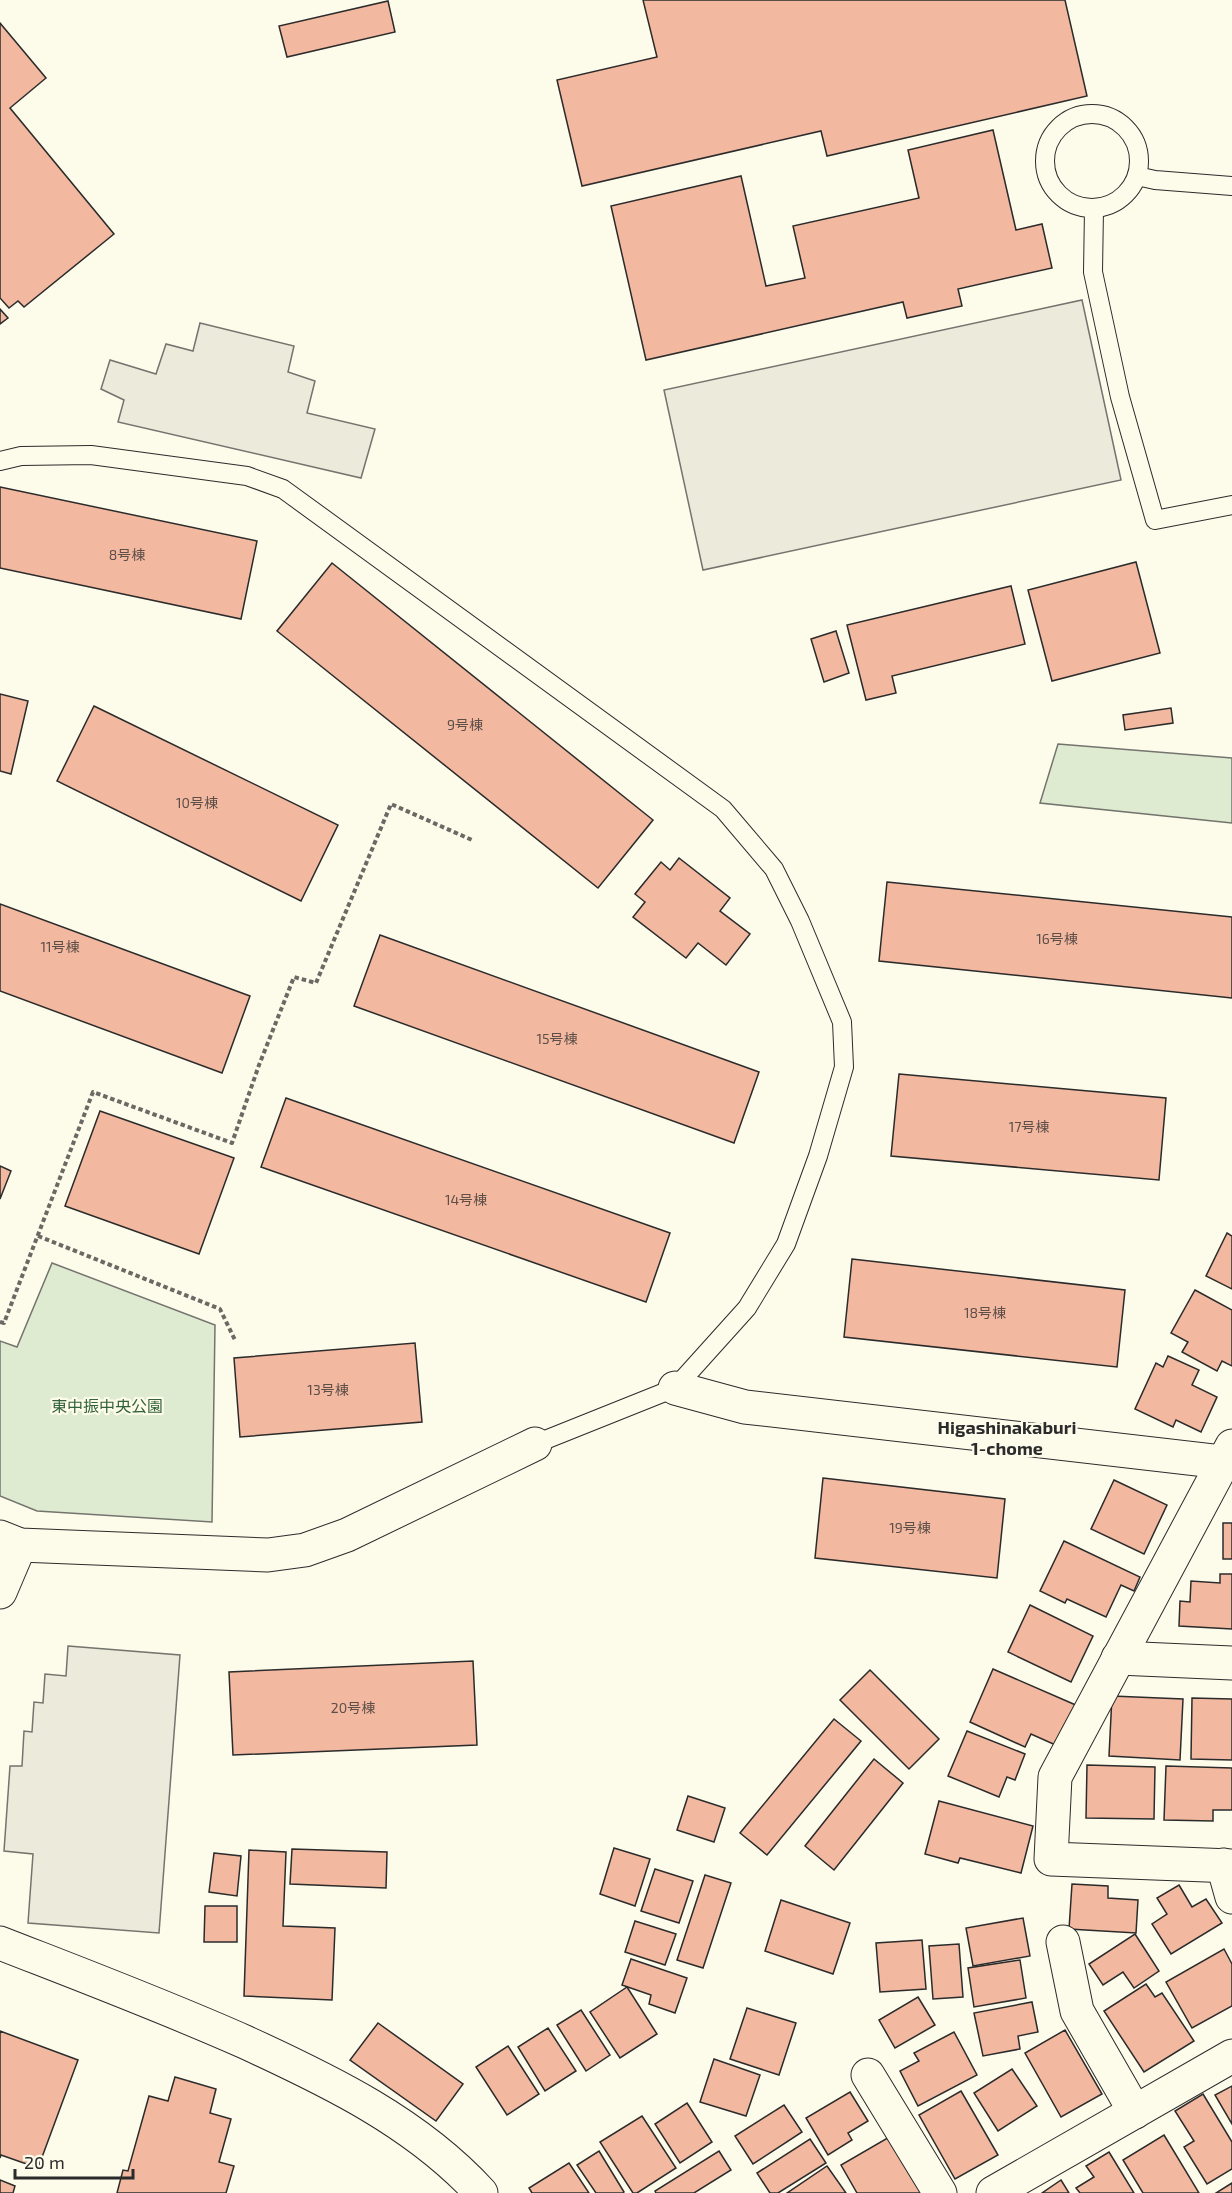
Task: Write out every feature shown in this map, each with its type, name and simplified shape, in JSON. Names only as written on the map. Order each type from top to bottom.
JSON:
[{"type":"street","points":[[675,1388],[745,1407],[1229,1457],[1055,1777],[1051,1859],[1227,1865],[1232,1897]]},
{"type":"street","points":[[0,1592],[10,1541],[268,1555],[304,1550],[347,1535],[535,1444]]},
{"type":"street","points":[[1118,1658],[1232,1663]]},
{"type":"street","points":[[1063,1942],[1077,2011],[1134,2112]]},
{"type":"street","points":[[0,1943],[159,2004],[298,2066],[381,2110],[461,2171],[481,2193]]},
{"type":"street","points":[[993,2193],[1232,2056]]},
{"type":"street","points":[[868,2075],[940,2193]]},
{"type":"lane","points":[[1085,114],[1101,115],[1116,120],[1128,130],[1137,145],[1140,160],[1137,176],[1131,189],[1109,206],[1094,209],[1078,207],[1064,200],[1053,188],[1046,174],[1044,158],[1048,142],[1057,129],[1070,119],[1085,114]]},
{"type":"lane","points":[[1137,176],[1155,180],[1232,186]]},
{"type":"lane","points":[[1094,209],[1093,272],[1120,397],[1155,520],[1232,506]]},
{"type":"lane","points":[[0,461],[21,456],[91,455],[247,476],[283,489],[723,809],[774,869],[800,921],[842,1022],[844,1067],[819,1156],[786,1244],[747,1308],[675,1388],[535,1444]]},
{"type":"path","points":[[0,1322],[4,1323],[93,1092],[232,1143],[294,977],[316,983],[391,804],[472,840]]},
{"type":"path","points":[[38,1236],[220,1309],[234,1340]]},
{"type":"green space","points":[[1058,744],[1232,758],[1232,823],[1040,803]]},
{"type":"green space","name":"東中振中央公園","points":[[52,1263],[215,1325],[212,1522],[37,1511],[0,1496],[0,1341],[17,1347]]},
{"type":"shaded area","points":[[1082,300],[1121,480],[703,570],[664,390]]},
{"type":"shaded area","points":[[200,323],[294,346],[288,372],[315,381],[307,413],[375,429],[361,478],[118,422],[124,400],[101,389],[110,360],[156,374],[166,344],[193,351]]},
{"type":"shaded area","points":[[68,1646],[180,1655],[159,1933],[28,1923],[33,1854],[4,1851],[10,1766],[22,1766],[24,1731],[32,1732],[34,1702],[43,1703],[45,1674],[66,1676]]},
{"type":"building","points":[[643,0],[1065,0],[1087,96],[827,156],[821,131],[582,186],[557,80],[657,57]]},
{"type":"building","points":[[388,1],[395,32],[287,57],[279,26]]},
{"type":"building","points":[[0,23],[46,78],[10,108],[114,234],[24,307],[18,301],[9,308],[0,298]]},
{"type":"building","points":[[993,130],[1016,230],[1042,224],[1052,268],[958,289],[962,306],[907,318],[903,302],[646,360],[611,206],[741,176],[766,286],[805,278],[793,226],[919,198],[908,150]]},
{"type":"building","points":[[0,309],[8,318],[0,324]]},
{"type":"building","points":[[0,487],[257,541],[241,619],[0,568]]},
{"type":"building","points":[[1136,562],[1160,653],[1052,681],[1028,590]]},
{"type":"building","points":[[332,563],[653,820],[598,888],[277,631]]},
{"type":"building","points":[[1011,586],[1025,644],[892,676],[896,693],[866,700],[847,625]]},
{"type":"building","points":[[836,631],[849,673],[824,682],[811,639]]},
{"type":"building","points":[[0,694],[28,701],[11,774],[0,771]]},
{"type":"building","points":[[94,706],[338,825],[301,901],[57,781]]},
{"type":"building","points":[[1171,708],[1173,723],[1125,730],[1123,715]]},
{"type":"building","points":[[679,858],[730,898],[720,911],[750,934],[726,965],[698,943],[686,958],[633,917],[645,902],[635,894],[661,862],[670,870]]},
{"type":"building","points":[[887,882],[1232,917],[1232,998],[879,961]]},
{"type":"building","points":[[0,904],[250,996],[222,1073],[0,991]]},
{"type":"building","points":[[380,935],[759,1072],[734,1143],[354,1006]]},
{"type":"building","points":[[899,1074],[1166,1098],[1159,1180],[891,1156]]},
{"type":"building","points":[[286,1098],[670,1233],[646,1302],[261,1167]]},
{"type":"building","points":[[100,1111],[234,1158],[199,1254],[65,1206]]},
{"type":"building","points":[[0,1166],[11,1171],[0,1199]]},
{"type":"building","points":[[1227,1233],[1232,1236],[1232,1289],[1206,1276]]},
{"type":"building","points":[[852,1259],[1125,1290],[1117,1367],[844,1337]]},
{"type":"building","points":[[1195,1290],[1232,1310],[1232,1366],[1222,1361],[1217,1371],[1182,1352],[1188,1342],[1171,1333]]},
{"type":"building","points":[[415,1343],[422,1422],[240,1437],[234,1358]]},
{"type":"building","points":[[1168,1356],[1199,1370],[1192,1385],[1217,1397],[1201,1432],[1176,1420],[1173,1427],[1135,1409],[1156,1363],[1163,1367]]},
{"type":"building","points":[[823,1478],[1005,1499],[997,1578],[815,1558]]},
{"type":"building","points":[[1114,1480],[1167,1505],[1144,1554],[1091,1529]]},
{"type":"building","points":[[1223,1523],[1232,1523],[1232,1559],[1223,1559]]},
{"type":"building","points":[[1064,1541],[1140,1577],[1134,1591],[1121,1585],[1106,1617],[1067,1599],[1065,1603],[1040,1591]]},
{"type":"building","points":[[1220,1574],[1232,1574],[1232,1629],[1179,1626],[1180,1601],[1190,1602],[1191,1581],[1220,1583]]},
{"type":"building","points":[[1030,1605],[1093,1636],[1071,1682],[1008,1652]]},
{"type":"building","points":[[473,1661],[477,1745],[233,1755],[229,1672]]},
{"type":"building","points":[[993,1669],[1078,1706],[1060,1747],[1031,1734],[1025,1747],[970,1722]]},
{"type":"building","points":[[870,1670],[939,1739],[909,1769],[840,1700]]},
{"type":"building","points":[[1112,1696],[1183,1699],[1180,1760],[1109,1756]]},
{"type":"building","points":[[1192,1698],[1232,1699],[1232,1760],[1191,1759]]},
{"type":"building","points":[[834,1719],[861,1741],[767,1855],[740,1833]]},
{"type":"building","points":[[967,1731],[1025,1754],[1015,1780],[1007,1777],[999,1797],[948,1776]]},
{"type":"building","points":[[874,1759],[903,1783],[834,1870],[805,1846]]},
{"type":"building","points":[[1087,1765],[1155,1767],[1154,1819],[1086,1818]]},
{"type":"building","points":[[1166,1766],[1232,1768],[1232,1810],[1213,1810],[1213,1821],[1164,1820]]},
{"type":"building","points":[[688,1796],[725,1808],[714,1842],[677,1830]]},
{"type":"building","points":[[939,1801],[1033,1826],[1021,1873],[960,1858],[958,1863],[925,1854]]},
{"type":"building","points":[[614,1848],[650,1859],[635,1906],[600,1894]]},
{"type":"building","points":[[292,1849],[387,1852],[386,1888],[290,1884]]},
{"type":"building","points":[[249,1850],[286,1852],[283,1926],[335,1928],[332,2000],[244,1996]]},
{"type":"building","points":[[214,1853],[241,1856],[237,1896],[209,1892]]},
{"type":"building","points":[[655,1869],[693,1881],[679,1923],[641,1911]]},
{"type":"building","points":[[705,1875],[731,1883],[703,1968],[677,1960]]},
{"type":"building","points":[[1072,1884],[1108,1886],[1108,1898],[1138,1900],[1136,1933],[1069,1929]]},
{"type":"building","points":[[1179,1885],[1192,1907],[1206,1899],[1222,1923],[1171,1954],[1152,1924],[1167,1914],[1157,1898]]},
{"type":"building","points":[[781,1900],[850,1923],[833,1974],[765,1951]]},
{"type":"building","points":[[205,1906],[237,1906],[237,1942],[204,1942]]},
{"type":"building","points":[[1023,1918],[1030,1956],[973,1966],[966,1928]]},
{"type":"building","points":[[635,1921],[676,1934],[665,1965],[625,1952]]},
{"type":"building","points":[[1135,1934],[1159,1971],[1134,1988],[1123,1972],[1103,1985],[1089,1964]]},
{"type":"building","points":[[922,1940],[926,1989],[880,1992],[876,1943]]},
{"type":"building","points":[[959,1944],[963,1997],[933,1999],[929,1946]]},
{"type":"building","points":[[1224,1949],[1232,1964],[1232,2006],[1192,2028],[1166,1982]]},
{"type":"building","points":[[631,1959],[687,1978],[675,2013],[649,2004],[651,1995],[622,1985]]},
{"type":"building","points":[[1020,1960],[1026,1998],[974,2007],[968,1968]]},
{"type":"building","points":[[1146,1984],[1155,1997],[1162,1993],[1194,2041],[1144,2072],[1104,2011]]},
{"type":"building","points":[[627,1987],[657,2034],[620,2058],[590,2012]]},
{"type":"building","points":[[918,1997],[935,2025],[895,2048],[879,2020]]},
{"type":"building","points":[[1032,2002],[1038,2032],[1018,2036],[1020,2049],[983,2056],[974,2013]]},
{"type":"building","points":[[747,2008],[796,2023],[779,2075],[730,2059]]},
{"type":"building","points":[[581,2010],[610,2055],[586,2071],[557,2025]]},
{"type":"building","points":[[378,2023],[463,2084],[436,2121],[350,2060]]},
{"type":"building","points":[[548,2028],[576,2071],[545,2091],[518,2047]]},
{"type":"building","points":[[1065,2030],[1102,2094],[1061,2117],[1025,2053]]},
{"type":"building","points":[[0,2031],[78,2060],[38,2168],[1,2155],[0,2158]]},
{"type":"building","points":[[954,2032],[977,2075],[918,2106],[900,2071],[919,2061],[914,2053]]},
{"type":"building","points":[[508,2046],[539,2094],[507,2115],[476,2067]]},
{"type":"building","points":[[714,2059],[760,2075],[746,2116],[700,2102]]},
{"type":"building","points":[[1012,2069],[1037,2106],[998,2131],[974,2093]]},
{"type":"building","points":[[175,2077],[216,2089],[210,2113],[231,2119],[219,2162],[234,2166],[226,2193],[117,2193],[123,2170],[128,2171],[149,2096],[168,2101]]},
{"type":"building","points":[[1232,2086],[1232,2124],[1215,2095]]},
{"type":"building","points":[[961,2091],[998,2155],[955,2179],[919,2115]]},
{"type":"building","points":[[850,2092],[868,2121],[848,2133],[852,2140],[828,2155],[806,2118]]},
{"type":"building","points":[[1203,2094],[1232,2142],[1232,2169],[1207,2184],[1184,2147],[1194,2141],[1175,2111]]},
{"type":"building","points":[[687,2103],[712,2142],[680,2163],[655,2124]]},
{"type":"building","points":[[784,2105],[802,2132],[753,2164],[735,2136]]},
{"type":"building","points":[[642,2116],[676,2168],[637,2193],[633,2193],[600,2142]]},
{"type":"building","points":[[1164,2135],[1199,2193],[1143,2193],[1123,2160]]},
{"type":"building","points":[[891,2136],[924,2193],[857,2193],[841,2165]]},
{"type":"building","points":[[810,2139],[826,2163],[778,2193],[770,2193],[757,2173]]},
{"type":"building","points":[[599,2151],[623,2193],[596,2193],[577,2165]]},
{"type":"building","points":[[719,2151],[731,2170],[694,2193],[656,2193],[655,2191]]},
{"type":"building","points":[[1109,2152],[1134,2193],[1080,2193],[1076,2188],[1094,2177],[1086,2166]]},
{"type":"building","points":[[569,2163],[589,2193],[532,2193],[529,2188]]},
{"type":"building","points":[[827,2166],[846,2193],[787,2193]]},
{"type":"building","points":[[0,2180],[15,2186],[13,2193],[0,2193]]},
{"type":"building","points":[[1061,2180],[1069,2193],[1042,2193]]},
{"type":"building","points":[[1232,2183],[1232,2193],[1216,2193]]},
{"type":"district","name":"Higashinakaburi 1-chome","points":[[1007,1438]]}]
